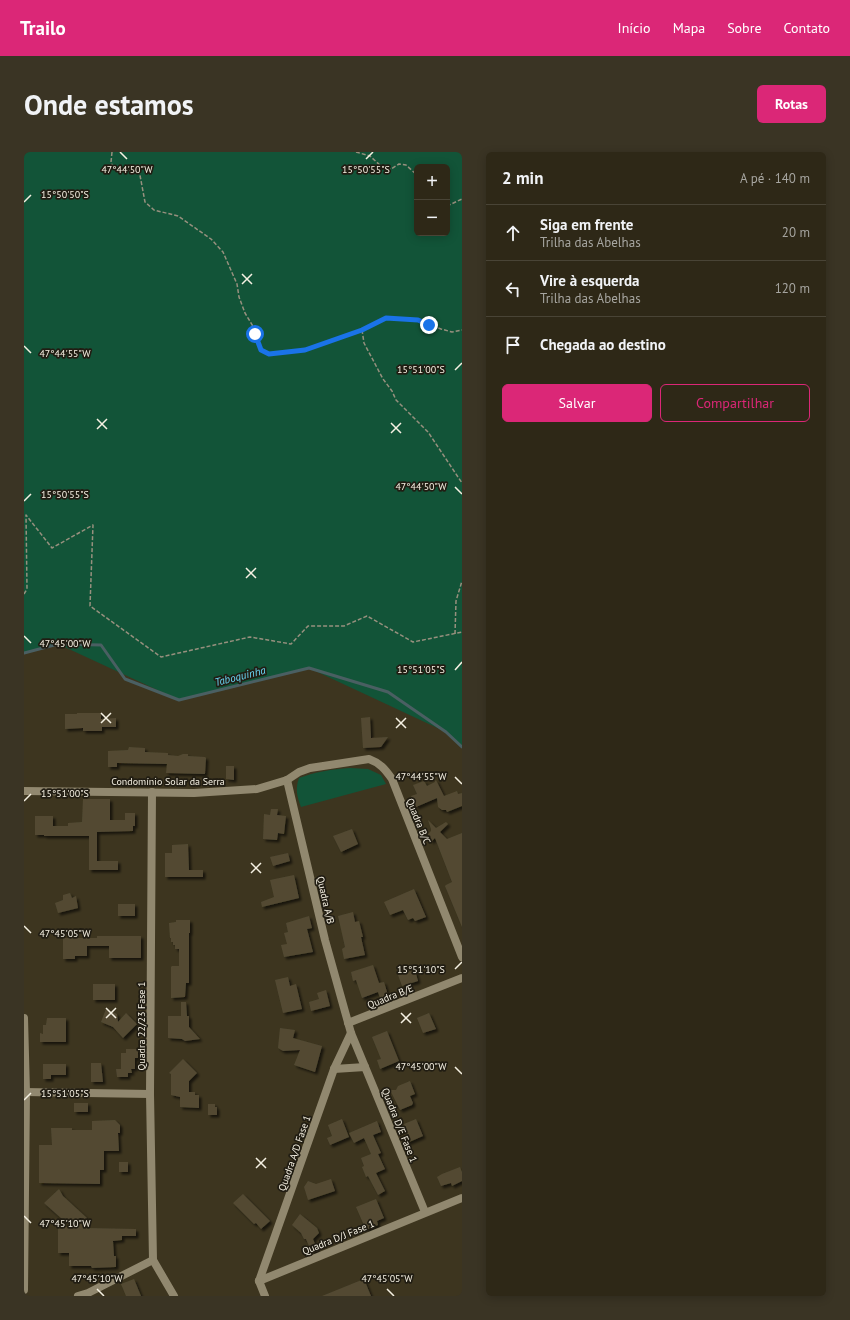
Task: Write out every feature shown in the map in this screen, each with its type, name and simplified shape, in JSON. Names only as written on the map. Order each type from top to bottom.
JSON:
[{"type":"street","name":"Quadra B/C","points":[[287,780],[299,772],[310,768],[338,763],[369,759],[384,767],[392,779],[462,957]]},
{"type":"street","name":"Condomínio Solar da Serra","points":[[24,791],[194,793],[257,789],[287,780]]},
{"type":"street","name":"Quadra A/B","points":[[287,780],[325,940],[348,1023]]},
{"type":"street","name":"Quadra 22/23 Fase 1","points":[[152,792],[150,1094],[153,1260]]},
{"type":"street","name":"Quadra B/E","points":[[348,1023],[462,978]]},
{"type":"street","points":[[24,1018],[24,1290]]},
{"type":"street","name":"Quadra D/E Fase 1","points":[[348,1023],[425,1212]]},
{"type":"street","name":"Quadra A/D Fase 1","points":[[260,1281],[334,1069],[351,1032]]},
{"type":"street","points":[[334,1069],[366,1067]]},
{"type":"street","points":[[25,1092],[150,1094]]},
{"type":"street","name":"Quadra D/J Fase 1","points":[[260,1281],[462,1198]]},
{"type":"street","points":[[78,1296],[153,1260],[174,1296]]},
{"type":"street","points":[[260,1281],[265,1296]]},
{"type":"path","points":[[112,152],[111,162],[114,168],[122,170],[139,170],[145,202],[154,210],[178,216],[211,239],[223,252],[237,284],[239,297],[245,313],[254,328],[261,350],[269,354],[305,350],[362,330],[386,318],[418,320],[452,332],[462,330]]},
{"type":"path","points":[[356,152],[370,156],[384,169],[391,169],[399,164],[406,165],[414,172]]},
{"type":"path","points":[[450,205],[462,199]]},
{"type":"path","points":[[362,330],[364,343],[396,400],[428,432],[462,483]]},
{"type":"path","points":[[24,594],[27,589],[26,515],[52,548],[93,525],[90,606],[160,657],[250,637],[291,644],[308,626],[344,626],[367,616],[413,642],[462,632]]},
{"type":"path","points":[[455,634],[456,601],[462,581]]},
{"type":"green space","points":[[24,152],[462,152],[462,747],[446,732],[309,668],[179,700],[58,644],[24,653]]},
{"type":"green space","points":[[350,768],[368,769],[381,775],[386,784],[301,807],[297,793],[299,778],[324,771]]},
{"type":"building","points":[[101,713],[101,719],[116,718],[116,727],[102,727],[102,731],[83,731],[83,728],[65,729],[65,714]]},
{"type":"building","points":[[370,717],[371,738],[388,737],[381,747],[363,748],[361,718]]},
{"type":"building","points":[[129,747],[145,748],[145,752],[168,753],[168,755],[178,756],[188,754],[188,756],[205,757],[205,774],[166,773],[167,764],[117,763],[117,767],[108,767],[108,751],[128,750]]},
{"type":"building","points":[[226,766],[234,766],[234,780],[226,779]]},
{"type":"building","points":[[436,780],[444,796],[457,791],[458,794],[462,793],[462,806],[447,812],[446,810],[442,810],[438,807],[437,798],[416,807],[411,796],[417,794],[413,785],[424,781],[427,786]]},
{"type":"building","points":[[83,799],[110,799],[110,820],[125,820],[125,813],[135,813],[135,826],[133,826],[133,831],[97,832],[97,861],[118,861],[118,870],[89,870],[89,836],[35,835],[35,816],[53,816],[53,826],[68,826],[68,823],[82,822]]},
{"type":"building","points":[[271,809],[278,809],[277,815],[286,816],[284,834],[278,833],[277,840],[263,839],[264,814],[270,815]]},
{"type":"building","points":[[428,820],[436,828],[446,822],[448,824],[440,832],[447,839],[462,833],[462,927],[445,886],[452,882],[435,838],[431,842],[428,834],[431,829]]},
{"type":"building","points":[[352,829],[358,844],[341,852],[333,836]]},
{"type":"building","points":[[188,844],[189,870],[203,870],[203,877],[165,877],[165,853],[172,853],[172,845]]},
{"type":"building","points":[[288,853],[290,861],[273,866],[270,857]]},
{"type":"building","points":[[294,875],[299,898],[262,907],[261,902],[274,897],[270,880]]},
{"type":"building","points":[[414,889],[426,917],[415,921],[413,918],[408,920],[403,910],[390,915],[384,902]]},
{"type":"building","points":[[70,893],[72,898],[76,896],[78,908],[58,913],[55,903],[63,900],[63,895]]},
{"type":"building","points":[[118,904],[135,904],[135,916],[118,916]]},
{"type":"building","points":[[353,912],[355,922],[359,921],[365,955],[344,959],[342,949],[345,947],[338,916]]},
{"type":"building","points":[[309,916],[312,928],[307,929],[313,952],[284,957],[281,945],[287,944],[284,933],[288,932],[286,923]]},
{"type":"building","points":[[176,920],[190,920],[189,983],[186,983],[185,997],[171,998],[171,967],[179,966],[179,949],[175,949],[175,945],[171,942],[169,923],[176,922]]},
{"type":"building","points":[[97,936],[141,936],[141,958],[109,958],[109,946],[87,946],[87,956],[75,956],[75,959],[63,959],[63,938],[97,938]]},
{"type":"building","points":[[373,965],[379,983],[384,982],[388,995],[380,998],[378,992],[362,998],[356,980],[353,981],[351,972]]},
{"type":"building","points":[[415,970],[418,981],[402,986],[398,975]]},
{"type":"building","points":[[288,977],[290,986],[296,984],[302,1009],[283,1013],[275,980]]},
{"type":"building","points":[[93,984],[115,984],[115,1000],[93,1000]]},
{"type":"building","points":[[326,990],[330,1006],[311,1011],[309,1002],[319,999],[317,993]]},
{"type":"building","points":[[181,1002],[186,1002],[187,1016],[189,1016],[189,1027],[200,1039],[185,1041],[182,1039],[168,1038],[168,1016],[181,1016]]},
{"type":"building","points":[[106,1009],[117,1014],[118,1022],[126,1013],[137,1024],[123,1038],[113,1027],[101,1022]]},
{"type":"building","points":[[429,1013],[436,1029],[423,1033],[417,1018]]},
{"type":"building","points":[[47,1018],[66,1018],[66,1042],[40,1042],[40,1033],[43,1034],[43,1025],[46,1025]]},
{"type":"building","points":[[280,1028],[295,1030],[293,1038],[322,1046],[315,1072],[294,1065],[300,1050],[283,1051],[278,1048]]},
{"type":"building","points":[[387,1031],[399,1061],[380,1069],[377,1060],[381,1059],[372,1037]]},
{"type":"building","points":[[126,1049],[138,1049],[138,1058],[135,1058],[135,1069],[131,1069],[132,1073],[128,1073],[128,1077],[117,1077],[116,1069],[121,1069],[121,1053],[126,1053]]},
{"type":"building","points":[[183,1059],[197,1073],[189,1081],[189,1092],[195,1092],[195,1095],[199,1095],[199,1108],[180,1107],[180,1097],[171,1095],[171,1074],[169,1073]]},
{"type":"building","points":[[91,1063],[101,1063],[103,1082],[91,1082]]},
{"type":"building","points":[[43,1064],[66,1064],[66,1075],[51,1075],[51,1079],[43,1079]]},
{"type":"building","points":[[410,1081],[415,1094],[410,1096],[413,1103],[412,1105],[400,1110],[390,1090],[396,1090],[398,1086]]},
{"type":"building","points":[[74,1103],[88,1103],[88,1112],[74,1112]]},
{"type":"building","points":[[208,1104],[215,1104],[215,1107],[217,1107],[217,1115],[208,1115]]},
{"type":"building","points":[[342,1119],[349,1137],[330,1145],[327,1138],[332,1136],[328,1125]]},
{"type":"building","points":[[416,1119],[423,1136],[407,1143],[404,1136],[408,1134],[404,1124]]},
{"type":"building","points":[[115,1120],[120,1125],[120,1133],[118,1133],[119,1151],[104,1151],[104,1170],[100,1170],[100,1184],[39,1183],[39,1145],[52,1145],[51,1128],[92,1130],[92,1121]]},
{"type":"building","points":[[377,1121],[381,1132],[373,1135],[381,1153],[378,1154],[385,1169],[376,1173],[385,1191],[378,1195],[368,1176],[366,1177],[362,1167],[364,1166],[361,1158],[371,1154],[364,1138],[354,1143],[349,1133]]},
{"type":"building","points":[[119,1162],[128,1162],[128,1172],[119,1172]]},
{"type":"building","points":[[460,1167],[462,1172],[462,1181],[452,1186],[451,1183],[441,1186],[437,1177]]},
{"type":"building","points":[[331,1179],[335,1191],[308,1200],[304,1187],[308,1181],[316,1184]]},
{"type":"building","points":[[59,1189],[63,1196],[87,1218],[86,1228],[136,1229],[136,1236],[122,1236],[122,1240],[113,1241],[114,1256],[116,1256],[116,1267],[92,1268],[91,1266],[69,1266],[69,1253],[58,1253],[58,1227],[71,1227],[44,1203]]},
{"type":"building","points":[[243,1194],[270,1221],[261,1229],[233,1203]]},
{"type":"building","points":[[376,1199],[384,1218],[377,1221],[378,1225],[366,1230],[356,1207]]},
{"type":"building","points":[[300,1214],[317,1228],[319,1233],[313,1239],[318,1251],[312,1253],[306,1239],[304,1239],[301,1233],[292,1225]]},
{"type":"building","points":[[134,1279],[141,1296],[126,1296],[121,1284]]},
{"type":"building","points":[[364,1279],[371,1296],[322,1296]]},
{"type":"waterway","name":"Taboquinha","points":[[24,653],[58,644],[101,645],[125,679],[179,700],[309,668],[388,692],[446,732],[462,747]]},
{"type":"route","points":[[255,334],[261,350],[269,354],[305,350],[362,330],[386,318],[418,320],[429,325]]}]
